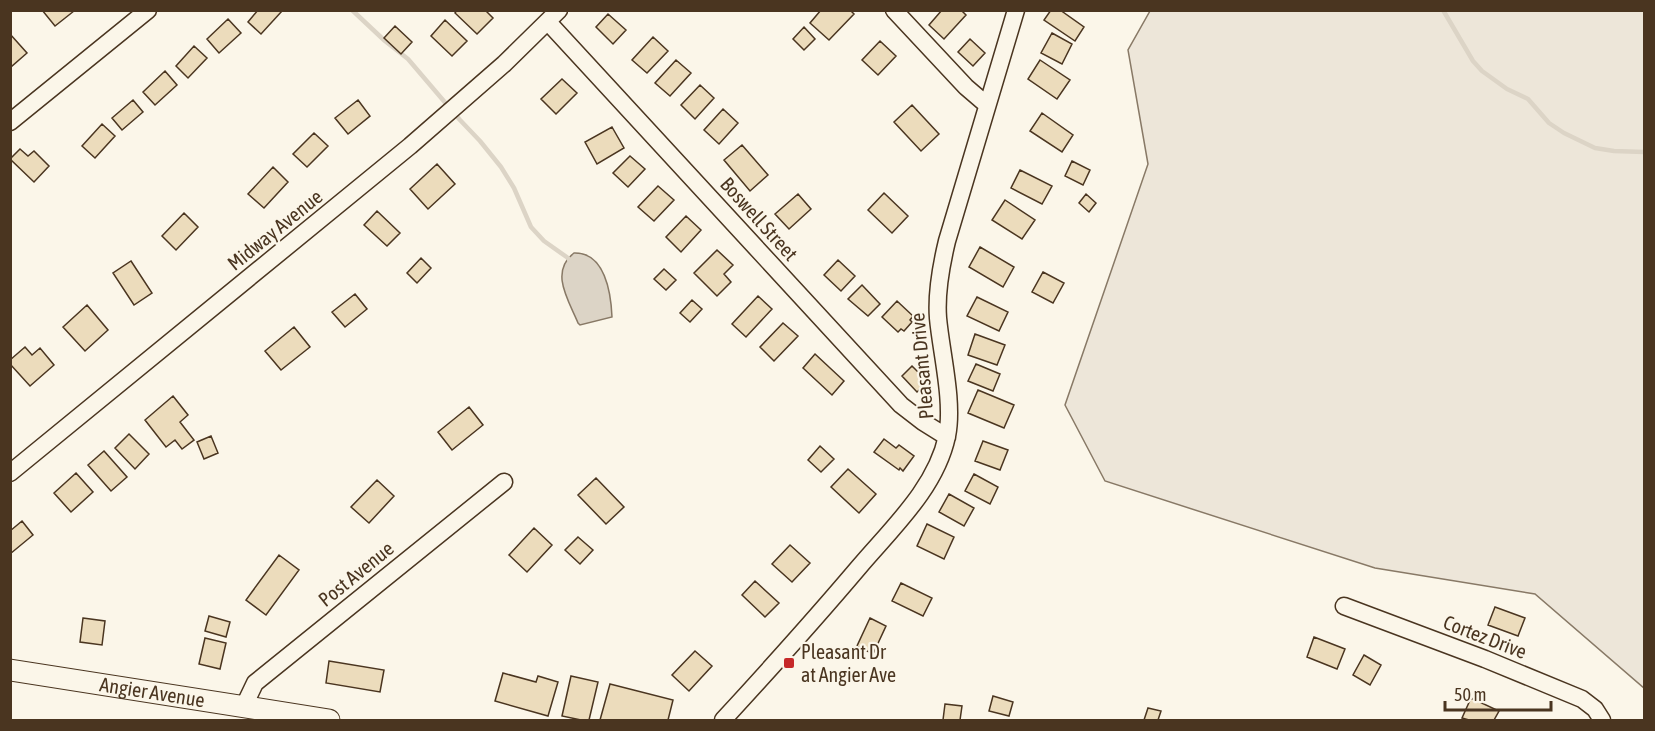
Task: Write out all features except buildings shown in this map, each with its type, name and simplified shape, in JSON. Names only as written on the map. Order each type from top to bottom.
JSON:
[{"type":"main road","name":"Angier Avenue","points":[[10,670],[329,720]]},
{"type":"street","points":[[10,122],[148,10]]},
{"type":"street","points":[[894,10],[966,87],[987,105]]},
{"type":"street","name":"Pleasant Drive","points":[[723,720],[808,627],[914,502],[936,467],[947,437],[949,405],[938,315],[938,291],[947,241],[1016,10]]},
{"type":"street","name":"Boswell Street","points":[[554,16],[901,405],[947,437]]},
{"type":"street","name":"Midway Avenue","points":[[10,473],[410,146],[496,71],[554,16]]},
{"type":"street","name":"Post Avenue","points":[[244,706],[255,683],[504,482]]},
{"type":"street","name":"Cortez Drive","points":[[1344,606],[1485,659],[1582,699],[1595,709],[1602,720]]},
{"type":"shaded area","points":[[1150,11],[1644,11],[1644,688],[1535,594],[1375,568],[1105,481],[1065,405],[1148,164],[1128,50]]},
{"type":"shaded area","points":[[574,253],[584,254],[599,266],[608,286],[612,317],[580,325],[578,323],[566,296],[562,278],[563,269]]},
{"type":"waterway","points":[[352,10],[408,59],[480,141],[514,188],[531,227],[544,241],[570,261]]},
{"type":"waterway","points":[[1443,10],[1473,61],[1482,71],[1507,89],[1528,99],[1549,123],[1595,148],[1644,152]]},
{"type":"place","name":"Pleasant Dr at Angier Ave","points":[[789,663]]}]
